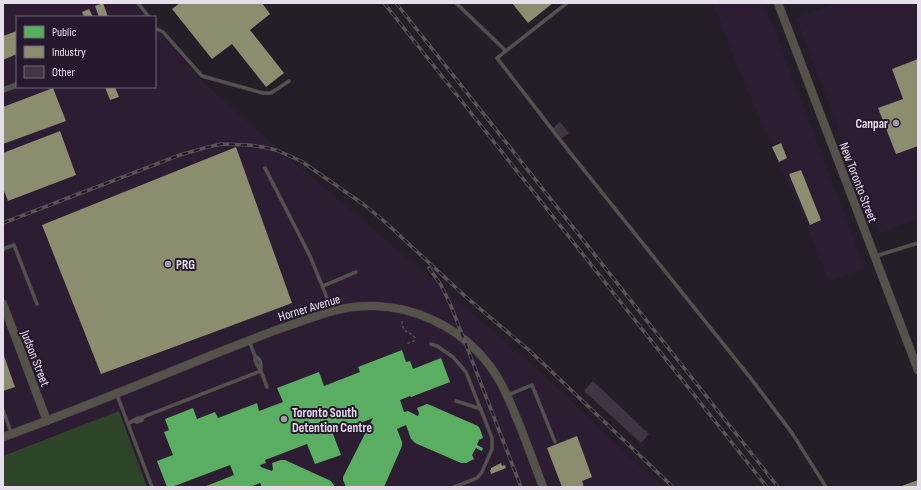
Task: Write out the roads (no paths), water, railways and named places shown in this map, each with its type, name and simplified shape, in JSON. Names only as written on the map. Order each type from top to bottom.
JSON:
[{"type":"main road","name":"New Toronto Street","points":[[778,3],[875,256],[915,354],[918,370]]},
{"type":"main road","name":"Judson Street","points":[[3,304],[6,322],[47,420]]},
{"type":"main road","name":"Horner Avenue","points":[[3,437],[332,310],[361,306],[388,307],[411,312],[441,323],[479,352],[496,374],[508,395],[543,487]]},
{"type":"street","points":[[3,90],[16,85]]},
{"type":"lane","points":[[138,3],[148,16]]},
{"type":"lane","points":[[456,3],[506,51]]},
{"type":"lane","points":[[567,3],[497,58],[573,156],[749,376],[792,434],[826,487]]},
{"type":"lane","points":[[156,28],[163,32],[202,76],[263,93],[272,94],[289,81]]},
{"type":"lane","points":[[265,168],[310,256],[332,310]]},
{"type":"lane","points":[[875,256],[918,243]]},
{"type":"lane","points":[[3,249],[14,245],[38,304]]},
{"type":"lane","points":[[323,286],[356,272]]},
{"type":"lane","points":[[249,341],[267,388]]},
{"type":"lane","points":[[431,344],[437,346],[453,357],[466,372],[492,438],[492,449],[478,478],[454,487]]},
{"type":"lane","points":[[128,424],[134,421],[137,422],[142,420],[143,417],[261,370]]},
{"type":"lane","points":[[508,395],[532,386],[555,442]]},
{"type":"lane","points":[[117,393],[152,487]]},
{"type":"lane","points":[[456,401],[481,410]]},
{"type":"lane","points":[[3,410],[11,434]]},
{"type":"railway","points":[[384,3],[767,487]]},
{"type":"railway","points":[[396,3],[778,487]]},
{"type":"railway","points":[[3,223],[180,155],[208,147],[222,144],[249,145],[276,150],[301,161],[363,204],[384,221],[466,297],[530,351],[673,487]]},
{"type":"railway","points":[[429,268],[441,285],[451,306],[521,487]]},
{"type":"place","name":"Canpar","points":[[896,123]]},
{"type":"place","name":"PRG","points":[[168,264]]},
{"type":"place","name":"Toronto South Detention Centre","points":[[284,419]]}]
